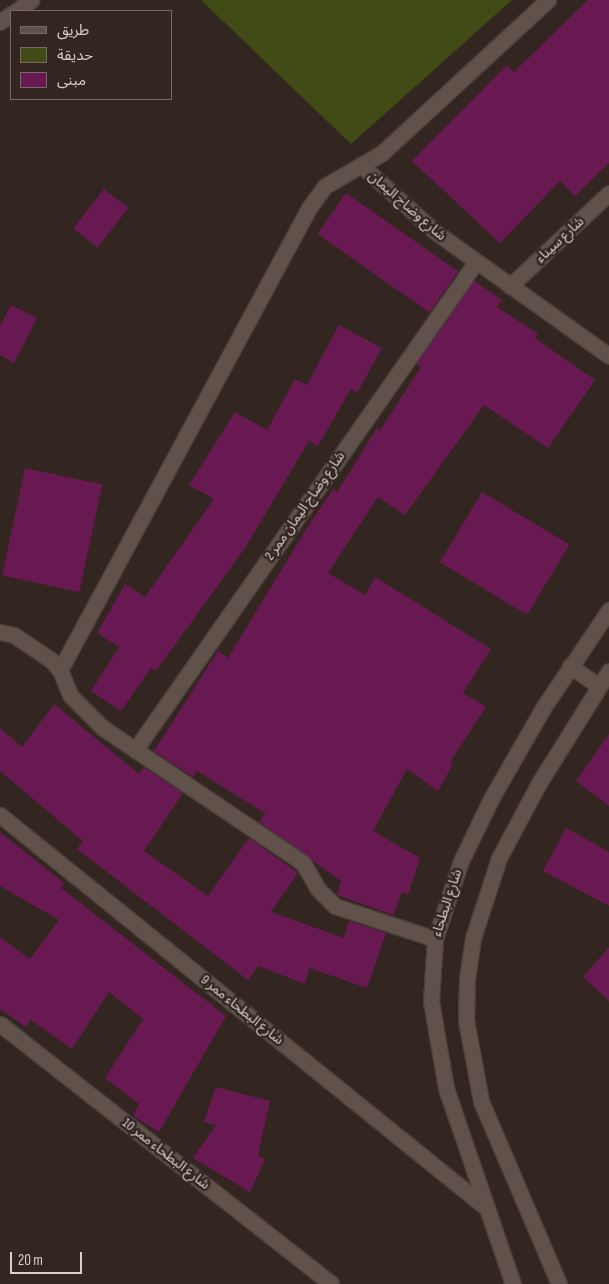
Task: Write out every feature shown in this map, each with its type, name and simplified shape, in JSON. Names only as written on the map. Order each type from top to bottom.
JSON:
[{"type":"street","points":[[17,10],[31,0]]},
{"type":"street","name":"شارع وضاح اليمان","points":[[548,0],[382,153],[361,165],[427,225],[609,356]]},
{"type":"street","points":[[60,670],[309,208],[325,186],[361,165]]},
{"type":"street","name":"شارع سيناء","points":[[510,286],[609,193]]},
{"type":"street","name":"شارع وضاح اليمان ممر 2","points":[[135,750],[476,262]]},
{"type":"street","name":"شارع البطحاء","points":[[513,1284],[484,1206],[446,1088],[431,1000],[435,939],[461,861],[492,797],[570,666],[609,610]]},
{"type":"street","points":[[0,632],[14,635],[60,670],[79,706],[135,750],[303,863],[318,889],[335,906],[435,939]]},
{"type":"street","points":[[570,666],[599,686]]},
{"type":"street","points":[[559,1284],[482,1101],[466,1020],[467,979],[473,938],[499,858],[538,783],[609,671]]},
{"type":"street","name":"شارع البطحاء ممر 9","points":[[0,815],[484,1206]]},
{"type":"street","name":"شارع البطحاء ممر 10","points":[[0,1024],[331,1284]]},
{"type":"green space","points":[[201,0],[512,0],[351,144]]},
{"type":"building","points":[[588,0],[609,0],[609,163],[575,196],[560,181],[500,243],[412,161],[507,65],[514,72]]},
{"type":"building","points":[[104,189],[128,208],[98,247],[73,228]]},
{"type":"building","points":[[346,193],[458,272],[430,313],[317,234]]},
{"type":"building","points":[[474,281],[502,300],[497,307],[538,334],[535,338],[595,380],[548,448],[484,405],[405,515],[378,497],[328,573],[365,595],[375,577],[491,649],[463,693],[486,707],[450,762],[453,764],[438,791],[407,769],[373,831],[420,858],[408,895],[402,892],[393,915],[337,895],[341,881],[259,822],[265,813],[197,771],[193,777],[154,751],[218,651],[228,658],[305,531],[333,489],[337,492],[377,428],[380,430],[421,367],[416,364]]},
{"type":"building","points":[[11,305],[37,318],[14,363],[0,355],[0,326]]},
{"type":"building","points":[[339,325],[382,348],[357,393],[351,389],[318,446],[309,441],[245,548],[156,671],[151,668],[121,711],[91,691],[119,647],[97,633],[125,584],[145,597],[214,499],[189,485],[235,412],[267,430],[295,379],[307,385]]},
{"type":"building","points":[[25,468],[102,484],[79,592],[2,576]]},
{"type":"building","points":[[482,492],[569,545],[527,615],[440,562]]},
{"type":"building","points":[[54,704],[139,774],[143,767],[183,793],[144,851],[208,896],[249,838],[298,873],[271,912],[344,938],[349,921],[386,933],[367,988],[309,968],[305,984],[258,966],[248,980],[77,849],[83,841],[0,771],[0,728],[22,747]]},
{"type":"building","points":[[609,734],[609,806],[576,781]]},
{"type":"building","points":[[566,828],[609,852],[609,906],[543,871]]},
{"type":"building","points":[[0,832],[64,883],[61,888],[226,1016],[159,1132],[133,1116],[139,1104],[105,1078],[143,1019],[109,992],[72,1049],[31,1020],[26,1027],[0,1009],[0,937],[30,959],[59,920],[0,886]]},
{"type":"building","points":[[609,947],[609,1001],[583,977]]},
{"type":"building","points":[[216,1087],[270,1101],[258,1155],[265,1159],[250,1192],[193,1158],[216,1125],[204,1122]]}]
